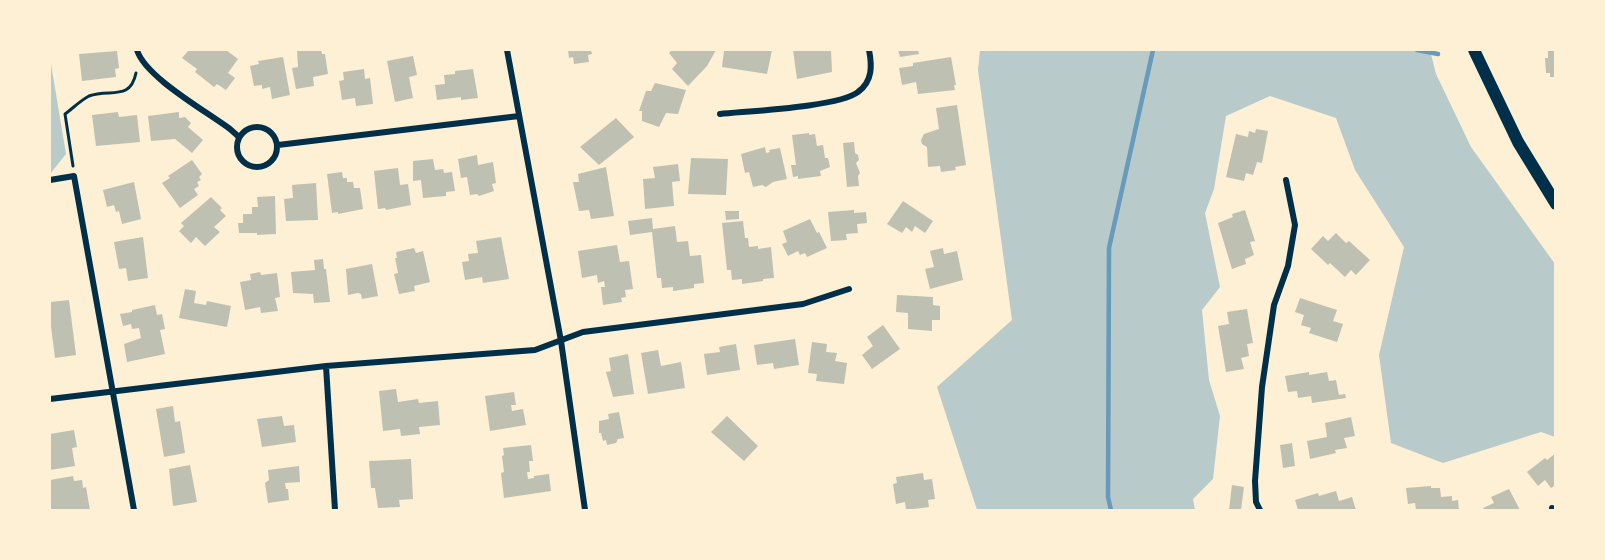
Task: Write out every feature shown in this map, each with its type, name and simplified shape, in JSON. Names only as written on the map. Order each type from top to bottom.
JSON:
[{"type":"main road","points":[[1474,50],[1493,94],[1518,142],[1556,204]]},
{"type":"street","points":[[137,50],[147,68],[159,79],[239,137]]},
{"type":"street","points":[[507,50],[561,341],[585,510]]},
{"type":"street","points":[[720,114],[839,101],[858,92],[869,79],[872,66],[869,50]]},
{"type":"street","points":[[278,145],[519,116]]},
{"type":"street","points":[[261,127],[272,133],[278,145],[274,159],[263,167],[256,168],[243,162],[237,150],[239,137],[248,128],[261,127]]},
{"type":"street","points":[[50,180],[74,176],[134,510]]},
{"type":"street","points":[[1260,510],[1256,502],[1255,481],[1262,387],[1274,305],[1288,266],[1295,225],[1286,180]]},
{"type":"street","points":[[50,399],[326,366],[535,350],[583,332],[803,304],[849,289]]},
{"type":"street","points":[[326,366],[335,510]]},
{"type":"path","points":[[74,176],[65,114],[89,96],[128,90],[134,84],[136,73]]},
{"type":"shaded area","points":[[980,50],[1430,50],[1436,74],[1471,147],[1555,264],[1555,437],[1541,432],[1443,463],[1391,443],[1379,355],[1404,247],[1355,170],[1336,118],[1270,96],[1226,116],[1214,189],[1205,213],[1220,287],[1202,310],[1209,380],[1220,416],[1213,479],[1193,499],[1195,510],[977,510],[937,387],[1012,320],[978,70]]},
{"type":"shaded area","points":[[50,58],[66,154],[50,174]]},
{"type":"building","points":[[189,50],[226,50],[238,59],[228,73],[235,78],[226,90],[217,84],[214,87],[195,72],[197,69],[182,58]]},
{"type":"building","points":[[297,50],[321,50],[322,54],[325,54],[328,74],[313,77],[314,86],[296,89],[292,68],[298,67]]},
{"type":"building","points":[[568,50],[591,50],[592,54],[588,55],[589,62],[574,64],[573,57],[569,58]]},
{"type":"building","points":[[672,50],[716,50],[707,66],[688,86],[672,69],[677,63],[669,53]]},
{"type":"building","points":[[772,50],[767,74],[722,67],[724,51]]},
{"type":"building","points":[[793,50],[831,50],[832,72],[797,79]]},
{"type":"building","points":[[898,50],[918,50],[919,54],[900,57]]},
{"type":"building","points":[[1548,50],[1556,50],[1556,77],[1550,77],[1550,73],[1546,73],[1545,58],[1548,58]]},
{"type":"building","points":[[117,51],[119,68],[115,69],[116,77],[82,81],[79,54]]},
{"type":"building","points":[[413,56],[417,75],[409,77],[413,98],[395,102],[387,61]]},
{"type":"building","points":[[283,57],[290,95],[272,99],[270,87],[262,89],[262,85],[254,86],[250,66],[259,64],[258,61]]},
{"type":"building","points":[[951,57],[955,90],[918,94],[916,82],[902,85],[899,68],[913,66],[913,63]]},
{"type":"building","points":[[364,69],[365,79],[370,78],[373,104],[356,106],[355,98],[342,100],[339,81],[344,80],[343,72]]},
{"type":"building","points":[[473,69],[478,98],[461,100],[461,97],[437,100],[435,85],[445,84],[444,75]]},
{"type":"building","points":[[655,83],[686,90],[678,114],[666,113],[659,127],[642,121],[642,111],[639,111],[646,91],[651,91]]},
{"type":"building","points":[[957,105],[966,165],[955,167],[956,170],[941,172],[940,166],[928,167],[927,147],[922,144],[921,140],[924,134],[939,129],[936,108]]},
{"type":"building","points":[[118,112],[119,117],[137,115],[140,142],[96,146],[92,115]]},
{"type":"building","points":[[179,112],[179,118],[185,117],[191,123],[188,127],[203,140],[192,153],[175,139],[151,141],[148,116]]},
{"type":"building","points":[[616,118],[634,137],[599,165],[580,147]]},
{"type":"building","points":[[1256,129],[1268,131],[1262,163],[1257,162],[1253,175],[1246,173],[1244,181],[1226,177],[1236,134],[1248,137],[1249,131],[1255,133]]},
{"type":"building","points":[[809,133],[809,135],[815,134],[817,146],[823,145],[825,158],[828,158],[830,167],[820,171],[821,176],[798,179],[798,176],[793,177],[791,165],[796,165],[792,135]]},
{"type":"building","points":[[854,142],[855,153],[859,160],[856,163],[860,173],[859,186],[847,187],[843,143]]},
{"type":"building","points":[[765,147],[766,153],[770,152],[769,150],[780,148],[787,179],[773,182],[766,187],[762,185],[753,187],[749,172],[745,173],[741,154]]},
{"type":"building","points":[[477,155],[478,165],[493,162],[496,183],[492,184],[494,191],[479,196],[470,195],[467,177],[461,178],[458,159]]},
{"type":"building","points":[[691,158],[728,159],[726,195],[688,194]]},
{"type":"building","points":[[433,159],[435,170],[443,169],[444,173],[452,172],[455,191],[446,192],[446,196],[423,198],[421,180],[413,181],[413,161]]},
{"type":"building","points":[[192,160],[202,174],[199,177],[201,180],[197,182],[199,186],[194,189],[198,195],[180,208],[162,183],[170,178],[168,176]]},
{"type":"building","points":[[678,164],[680,181],[672,182],[674,206],[645,209],[643,179],[655,178],[653,167]]},
{"type":"building","points":[[606,167],[614,216],[591,219],[589,210],[579,211],[573,182],[579,182],[578,174]]},
{"type":"building","points":[[398,168],[400,185],[408,184],[411,205],[386,210],[385,208],[378,209],[374,171]]},
{"type":"building","points":[[342,172],[347,182],[353,182],[354,188],[360,188],[363,209],[332,213],[327,174]]},
{"type":"building","points":[[134,182],[141,219],[122,224],[119,211],[116,212],[114,205],[107,207],[103,190]]},
{"type":"building","points":[[316,183],[318,220],[286,221],[284,199],[293,198],[292,185]]},
{"type":"building","points":[[275,196],[276,234],[239,233],[238,223],[243,223],[243,214],[252,214],[252,207],[258,207],[257,197]]},
{"type":"building","points":[[211,197],[222,208],[220,210],[226,216],[214,227],[220,232],[205,246],[196,237],[191,243],[179,231],[184,226],[181,223]]},
{"type":"building","points":[[903,201],[933,221],[925,233],[915,226],[912,232],[906,227],[902,233],[887,224]]},
{"type":"building","points":[[854,210],[854,213],[866,212],[867,223],[857,224],[858,233],[846,234],[847,240],[831,241],[828,212]]},
{"type":"building","points":[[1245,210],[1255,241],[1250,242],[1254,255],[1245,259],[1246,264],[1232,269],[1218,223],[1233,217],[1232,214]]},
{"type":"building","points":[[725,211],[739,211],[739,219],[726,220]]},
{"type":"building","points":[[652,218],[653,229],[675,226],[677,242],[688,241],[690,256],[701,255],[704,283],[694,284],[694,288],[673,291],[673,287],[662,288],[661,278],[657,278],[652,232],[630,235],[628,221]]},
{"type":"building","points":[[810,219],[827,248],[807,257],[805,253],[800,255],[798,251],[788,256],[782,244],[787,242],[783,231]]},
{"type":"building","points":[[743,221],[745,238],[748,238],[749,247],[758,246],[758,249],[771,247],[774,278],[742,284],[742,279],[732,280],[731,270],[727,270],[722,223]]},
{"type":"building","points":[[1336,233],[1346,243],[1349,241],[1370,260],[1356,275],[1351,270],[1345,277],[1311,249],[1323,236],[1328,241]]},
{"type":"building","points":[[143,237],[148,278],[128,281],[126,268],[119,269],[114,242]]},
{"type":"building","points":[[501,237],[509,279],[483,283],[482,277],[465,280],[462,262],[469,261],[468,254],[478,253],[476,241]]},
{"type":"building","points":[[617,245],[620,262],[629,261],[633,289],[625,290],[626,297],[621,298],[622,302],[603,305],[601,287],[605,287],[604,281],[598,283],[597,275],[582,278],[578,251]]},
{"type":"building","points":[[414,248],[416,253],[423,251],[430,282],[414,286],[415,291],[399,294],[394,274],[398,273],[396,252]]},
{"type":"building","points":[[943,248],[944,254],[957,251],[963,280],[930,289],[925,269],[934,267],[930,251]]},
{"type":"building","points":[[323,259],[330,302],[314,303],[313,294],[293,293],[291,272],[315,270],[314,260]]},
{"type":"building","points":[[372,264],[378,296],[362,299],[361,294],[358,293],[348,295],[346,269]]},
{"type":"building","points":[[260,272],[261,275],[277,273],[280,297],[275,298],[278,311],[261,313],[260,307],[245,310],[240,282],[251,280],[250,274]]},
{"type":"building","points":[[185,289],[196,291],[194,303],[206,305],[207,301],[231,306],[227,327],[179,318]]},
{"type":"building","points":[[897,295],[933,297],[933,305],[940,306],[940,320],[932,320],[932,331],[908,329],[908,313],[896,312]]},
{"type":"building","points":[[1300,298],[1337,310],[1333,321],[1343,324],[1337,342],[1309,333],[1311,328],[1301,325],[1304,315],[1295,312]]},
{"type":"building","points":[[69,300],[76,355],[55,358],[50,302]]},
{"type":"building","points":[[155,305],[157,315],[162,314],[165,329],[160,330],[165,354],[127,362],[124,344],[141,338],[139,328],[132,329],[131,324],[123,326],[120,314]]},
{"type":"building","points":[[1247,309],[1253,343],[1247,344],[1249,356],[1241,358],[1244,369],[1226,372],[1218,326],[1229,324],[1227,312]]},
{"type":"building","points":[[883,325],[900,349],[872,369],[862,355],[873,346],[867,337]]},
{"type":"building","points":[[795,339],[799,365],[774,369],[773,363],[757,365],[754,345]]},
{"type":"building","points":[[812,342],[827,344],[826,352],[837,353],[835,361],[847,363],[844,384],[816,381],[817,374],[808,373]]},
{"type":"building","points":[[736,344],[740,370],[707,375],[704,354],[720,352],[719,347]]},
{"type":"building","points":[[658,350],[661,366],[681,362],[685,388],[648,394],[641,353]]},
{"type":"building","points":[[628,354],[634,394],[613,397],[606,372],[611,371],[609,358]]},
{"type":"building","points":[[1309,372],[1309,375],[1327,372],[1329,381],[1336,380],[1339,395],[1345,394],[1346,398],[1312,403],[1311,396],[1298,398],[1297,391],[1288,392],[1285,376]]},
{"type":"building","points":[[396,389],[398,402],[418,399],[419,403],[438,401],[440,425],[419,427],[420,434],[401,436],[400,429],[383,431],[379,391]]},
{"type":"building","points":[[514,392],[516,405],[511,405],[512,411],[523,409],[526,425],[490,431],[485,396]]},
{"type":"building","points":[[173,406],[175,422],[180,421],[185,453],[164,457],[156,409]]},
{"type":"building","points":[[619,412],[624,438],[607,445],[606,440],[603,441],[599,433],[599,421],[609,419],[608,414]]},
{"type":"building","points":[[282,416],[284,426],[294,425],[296,442],[262,447],[257,419]]},
{"type":"building","points":[[727,416],[758,446],[744,461],[711,432]]},
{"type":"building","points":[[1351,417],[1355,436],[1344,438],[1347,448],[1310,459],[1307,441],[1327,437],[1325,423]]},
{"type":"building","points":[[74,430],[77,447],[72,448],[75,466],[50,470],[50,434]]},
{"type":"building","points":[[1292,443],[1295,466],[1283,468],[1280,445]]},
{"type":"building","points":[[531,445],[533,461],[529,461],[528,479],[549,474],[551,491],[504,498],[501,473],[504,472],[503,448]]},
{"type":"building","points":[[1556,453],[1556,485],[1551,488],[1545,480],[1538,486],[1527,472],[1545,458],[1547,460]]},
{"type":"building","points":[[411,459],[413,499],[399,500],[400,507],[378,508],[375,488],[371,488],[369,461]]},
{"type":"building","points":[[190,465],[197,502],[173,506],[169,469]]},
{"type":"building","points":[[299,466],[300,482],[285,483],[289,500],[268,503],[265,483],[269,480],[268,470]]},
{"type":"building","points":[[923,473],[924,480],[932,479],[935,499],[928,500],[929,507],[906,510],[905,502],[896,504],[893,484],[897,483],[896,477]]},
{"type":"building","points":[[73,476],[74,481],[82,480],[83,488],[86,487],[90,510],[50,510],[50,480]]},
{"type":"building","points":[[1232,485],[1244,487],[1241,510],[1229,510]]},
{"type":"building","points":[[1431,486],[1431,488],[1440,488],[1441,497],[1452,496],[1452,501],[1458,500],[1459,510],[1416,510],[1415,503],[1408,504],[1406,488]]},
{"type":"building","points":[[1509,489],[1520,510],[1485,510],[1483,508],[1494,503],[1491,497]]},
{"type":"building","points":[[1336,491],[1339,501],[1352,497],[1356,510],[1298,510],[1295,500],[1318,493],[1319,496]]},
{"type":"waterway","points":[[1111,510],[1108,497],[1109,248],[1153,50]]},
{"type":"waterway","points":[[1417,50],[1438,54]]}]
